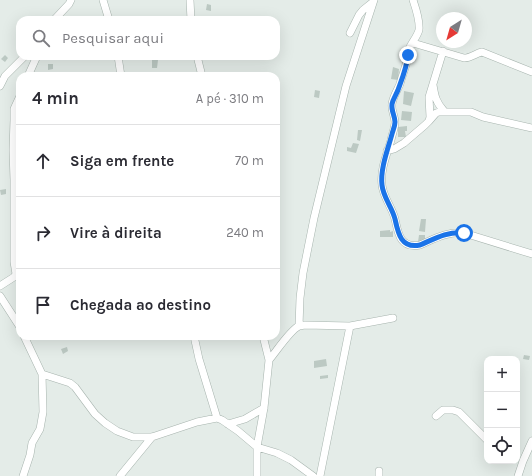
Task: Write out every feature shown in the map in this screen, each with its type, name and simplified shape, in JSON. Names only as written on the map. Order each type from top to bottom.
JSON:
[{"type":"street","points":[[58,16],[71,0]]},
{"type":"street","points":[[103,0],[108,16]]},
{"type":"street","points":[[190,0],[191,16]]},
{"type":"street","points":[[350,33],[359,15],[374,0]]},
{"type":"street","points":[[299,326],[303,274],[314,218],[346,86],[374,0]]},
{"type":"street","points":[[412,0],[418,17],[418,34],[410,48],[408,59],[392,104],[392,112],[395,122],[387,150],[382,176],[383,191],[394,215],[398,233],[405,243],[416,246],[446,234],[456,232],[464,233],[532,254]]},
{"type":"street","points":[[413,43],[464,58],[469,58],[479,52],[482,52],[532,72]]},
{"type":"street","points":[[429,121],[430,116],[428,97],[443,51]]},
{"type":"street","points":[[0,86],[4,76],[21,60]]},
{"type":"street","points":[[30,72],[35,60]]},
{"type":"street","points":[[118,60],[120,72]]},
{"type":"street","points":[[198,60],[201,72]]},
{"type":"street","points":[[433,83],[435,99],[444,112]]},
{"type":"street","points":[[16,105],[14,109],[13,150],[16,180]]},
{"type":"street","points":[[387,150],[394,149],[404,143],[425,125],[436,113],[440,112],[471,112],[483,117],[532,128]]},
{"type":"street","points":[[0,286],[16,274],[14,262],[16,214]]},
{"type":"street","points":[[0,296],[16,321]]},
{"type":"street","points":[[269,360],[299,326],[350,326],[392,318]]},
{"type":"street","points":[[320,476],[350,326]]},
{"type":"street","points":[[23,476],[32,444],[40,429],[43,412],[42,374],[26,340]]},
{"type":"street","points":[[195,340],[198,359],[217,418]]},
{"type":"street","points":[[257,476],[257,447],[264,408],[269,360],[264,340]]},
{"type":"street","points":[[42,374],[70,383],[79,392],[95,414],[117,431],[134,437],[152,437],[197,422],[217,418],[228,424],[257,447],[277,453],[292,460],[313,476]]},
{"type":"street","points":[[228,424],[245,419],[264,408]]},
{"type":"street","points":[[436,416],[443,410],[453,410],[459,412],[484,437]]},
{"type":"street","points":[[120,476],[152,437]]},
{"type":"street","points":[[520,460],[532,441]]},
{"type":"street","points":[[518,476],[520,464]]},
{"type":"street","points":[[25,468],[28,476]]},
{"type":"building","points":[[207,4],[211,5],[211,11],[206,10]]},
{"type":"building","points":[[5,55],[8,58],[5,62],[1,59]]},
{"type":"building","points":[[152,60],[158,60],[157,68],[152,68]]},
{"type":"building","points":[[48,64],[53,64],[53,69],[48,70]]},
{"type":"building","points":[[393,67],[399,69],[398,80],[391,79]]},
{"type":"building","points":[[315,90],[320,91],[319,98],[314,97]]},
{"type":"building","points":[[404,91],[414,93],[411,106],[403,104]]},
{"type":"building","points":[[402,111],[412,112],[411,121],[401,120]]},
{"type":"building","points":[[407,126],[407,131],[405,131],[406,137],[398,137],[398,127]]},
{"type":"building","points":[[358,130],[362,130],[360,141],[357,140]]},
{"type":"building","points":[[353,143],[359,144],[356,153],[347,151],[347,147],[351,148]]},
{"type":"building","points":[[6,189],[6,194],[1,195],[0,190]]},
{"type":"building","points":[[421,219],[426,219],[425,232],[419,231]]},
{"type":"building","points":[[390,230],[390,232],[393,231],[393,237],[380,237],[380,231]]},
{"type":"building","points":[[419,235],[425,235],[425,242],[418,242]]},
{"type":"building","points":[[67,347],[68,351],[63,354],[61,349]]},
{"type":"building","points":[[524,355],[530,356],[529,360],[523,359]]},
{"type":"building","points":[[326,359],[327,366],[314,368],[314,361]]},
{"type":"building","points":[[328,375],[328,378],[320,379],[320,376]]},
{"type":"route","points":[[408,55],[398,90],[392,104],[392,112],[395,122],[387,150],[382,176],[383,191],[394,215],[398,233],[405,243],[416,246],[446,234],[456,232],[464,233]]}]
